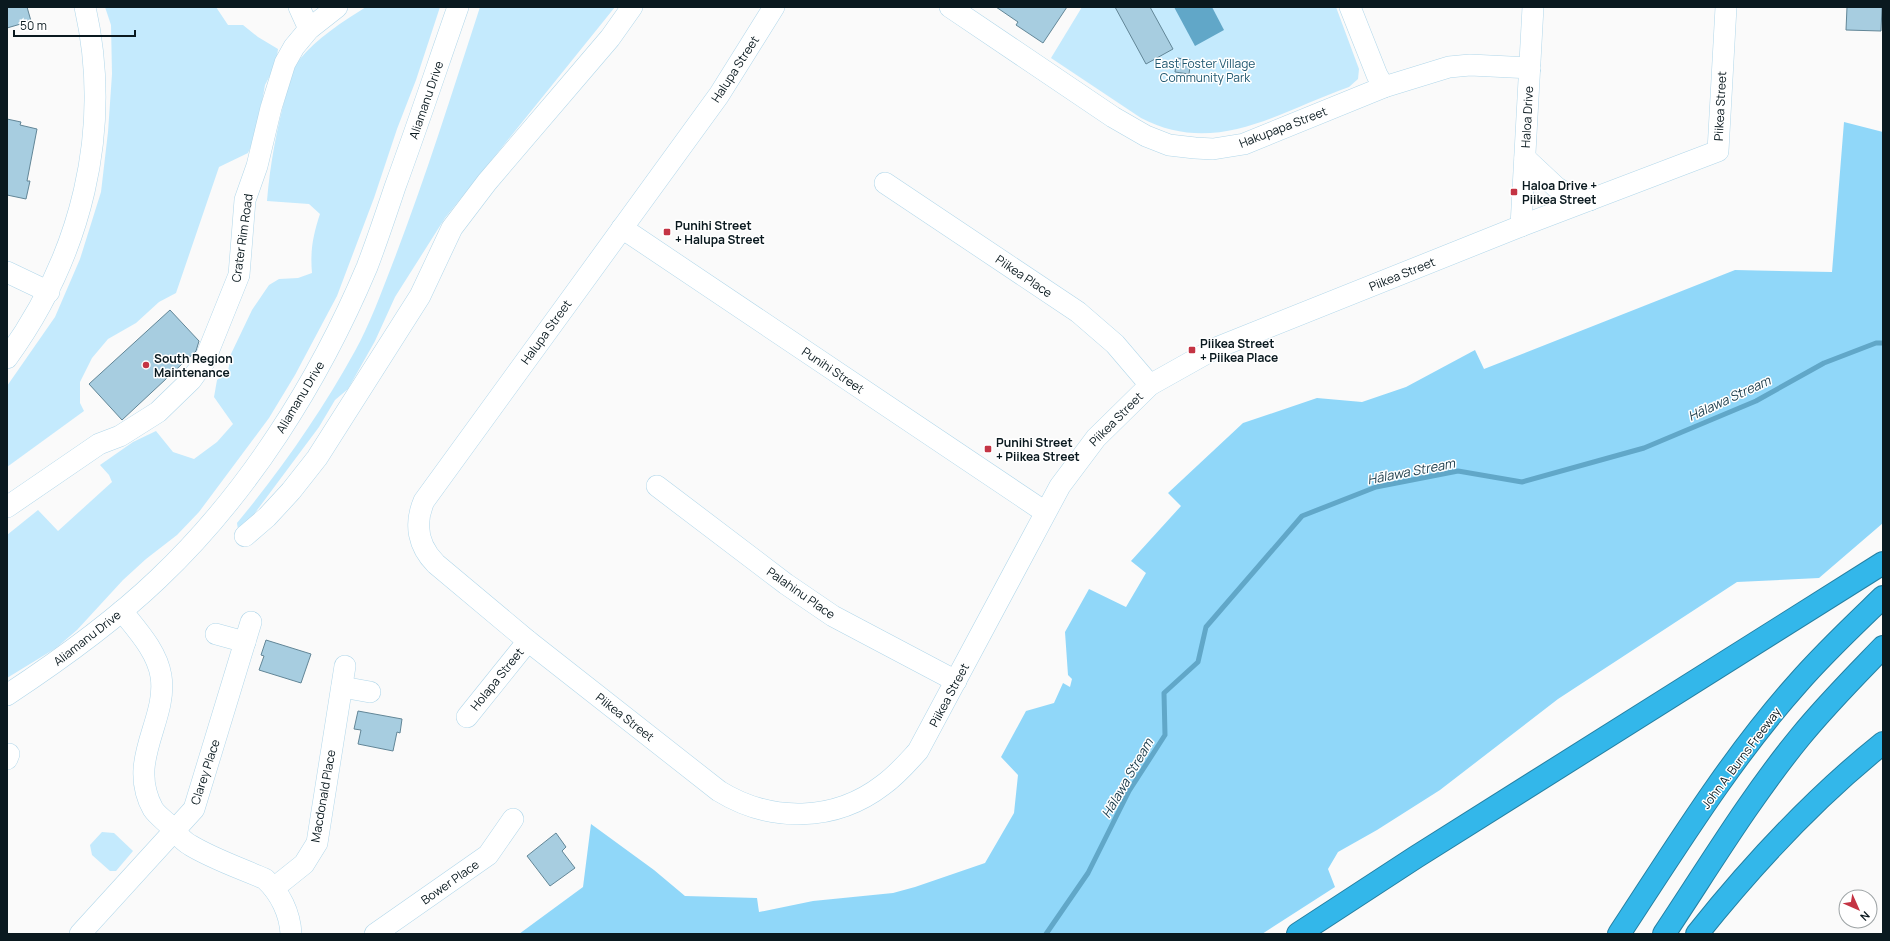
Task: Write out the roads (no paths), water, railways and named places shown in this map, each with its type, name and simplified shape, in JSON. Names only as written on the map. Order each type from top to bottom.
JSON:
[{"type":"highway","points":[[1298,934],[1416,857],[1883,563]]},
{"type":"highway","name":"John A. Burns Freeway","points":[[1619,934],[1715,790],[1756,734],[1797,683],[1883,598]]},
{"type":"highway","points":[[1664,934],[1766,781],[1801,736],[1843,689],[1883,648]]},
{"type":"highway","points":[[1698,934],[1785,832],[1829,789],[1883,743]]},
{"type":"street","points":[[7,358],[25,333],[49,292],[76,225],[90,169],[94,120],[94,91],[91,50],[85,7]]},
{"type":"street","points":[[299,7],[309,29]]},
{"type":"street","name":"Crater Rim Road","points":[[7,506],[99,444],[120,436],[158,412],[191,380],[204,362],[239,275],[245,200],[257,166],[276,88],[291,52],[309,29],[337,7]]},
{"type":"street","name":"Aliamanu Drive","points":[[7,695],[52,666],[122,611],[159,579],[227,503],[272,442],[319,366],[336,334],[367,266],[458,7]]},
{"type":"street","points":[[245,536],[291,492],[317,458],[420,296],[452,228],[487,182],[610,38],[632,7]]},
{"type":"street","name":"Halupa Street","points":[[528,641],[428,556],[419,536],[418,520],[420,511],[424,501],[719,94],[774,7]]},
{"type":"street","points":[[1350,7],[1384,88]]},
{"type":"street","name":"Haloa Drive","points":[[1521,226],[1533,7]]},
{"type":"street","name":"Piikea Street","points":[[528,641],[719,791],[735,801],[751,807],[786,814],[808,815],[843,807],[863,798],[883,785],[900,771],[918,751],[1036,533],[1045,512],[1075,463],[1096,438],[1150,385],[1216,348],[1521,226],[1718,151],[1726,7]]},
{"type":"street","name":"Hakupapa Street","points":[[964,10],[1113,117],[1146,136],[1170,145],[1213,149],[1244,144],[1384,88],[1449,67],[1470,65],[1530,68]]},
{"type":"street","points":[[1525,158],[1556,187],[1567,194],[1590,200]]},
{"type":"street","name":"Piikea Place","points":[[885,183],[1078,312],[1115,344],[1150,385]]},
{"type":"street","name":"Punihi Street","points":[[622,228],[1045,512]]},
{"type":"street","points":[[7,272],[49,292]]},
{"type":"street","name":"Palahinu Place","points":[[657,486],[786,584],[833,616],[956,682]]},
{"type":"street","points":[[122,611],[151,649],[158,663],[162,690],[158,713],[148,742],[144,776],[147,792],[154,810],[189,845],[265,879],[274,888],[283,902],[291,934]]},
{"type":"street","name":"Clarey Place","points":[[80,934],[194,809],[200,795],[251,622]]},
{"type":"street","points":[[216,634],[245,642]]},
{"type":"street","name":"Holapa Street","points":[[467,717],[528,641]]},
{"type":"street","name":"Macdonald Place","points":[[274,888],[304,864],[317,843],[345,666]]},
{"type":"street","points":[[342,687],[370,692]]},
{"type":"street","name":"Bower Place","points":[[375,934],[488,855],[513,819]]},
{"type":"waterway","name":"Hālawa Stream","points":[[1046,934],[1088,873],[1129,791],[1165,735],[1164,693],[1198,662],[1206,627],[1302,516],[1376,487],[1458,471],[1522,482],[1644,448],[1756,401],[1824,363],[1876,343],[1883,343]]},
{"type":"place","name":"Haloa Drive + Piikea Street","points":[[1514,192]]},
{"type":"place","name":"Punihi Street + Halupa Street","points":[[667,232]]},
{"type":"place","name":"Piikea Street + Piikea Place","points":[[1192,350]]},
{"type":"place","name":"South Region Maintenance","points":[[146,365]]},
{"type":"place","name":"Punihi Street + Piikea Street","points":[[988,449]]},
{"type":"park label","name":"East Foster Village Community Park","points":[[1205,70]]}]
